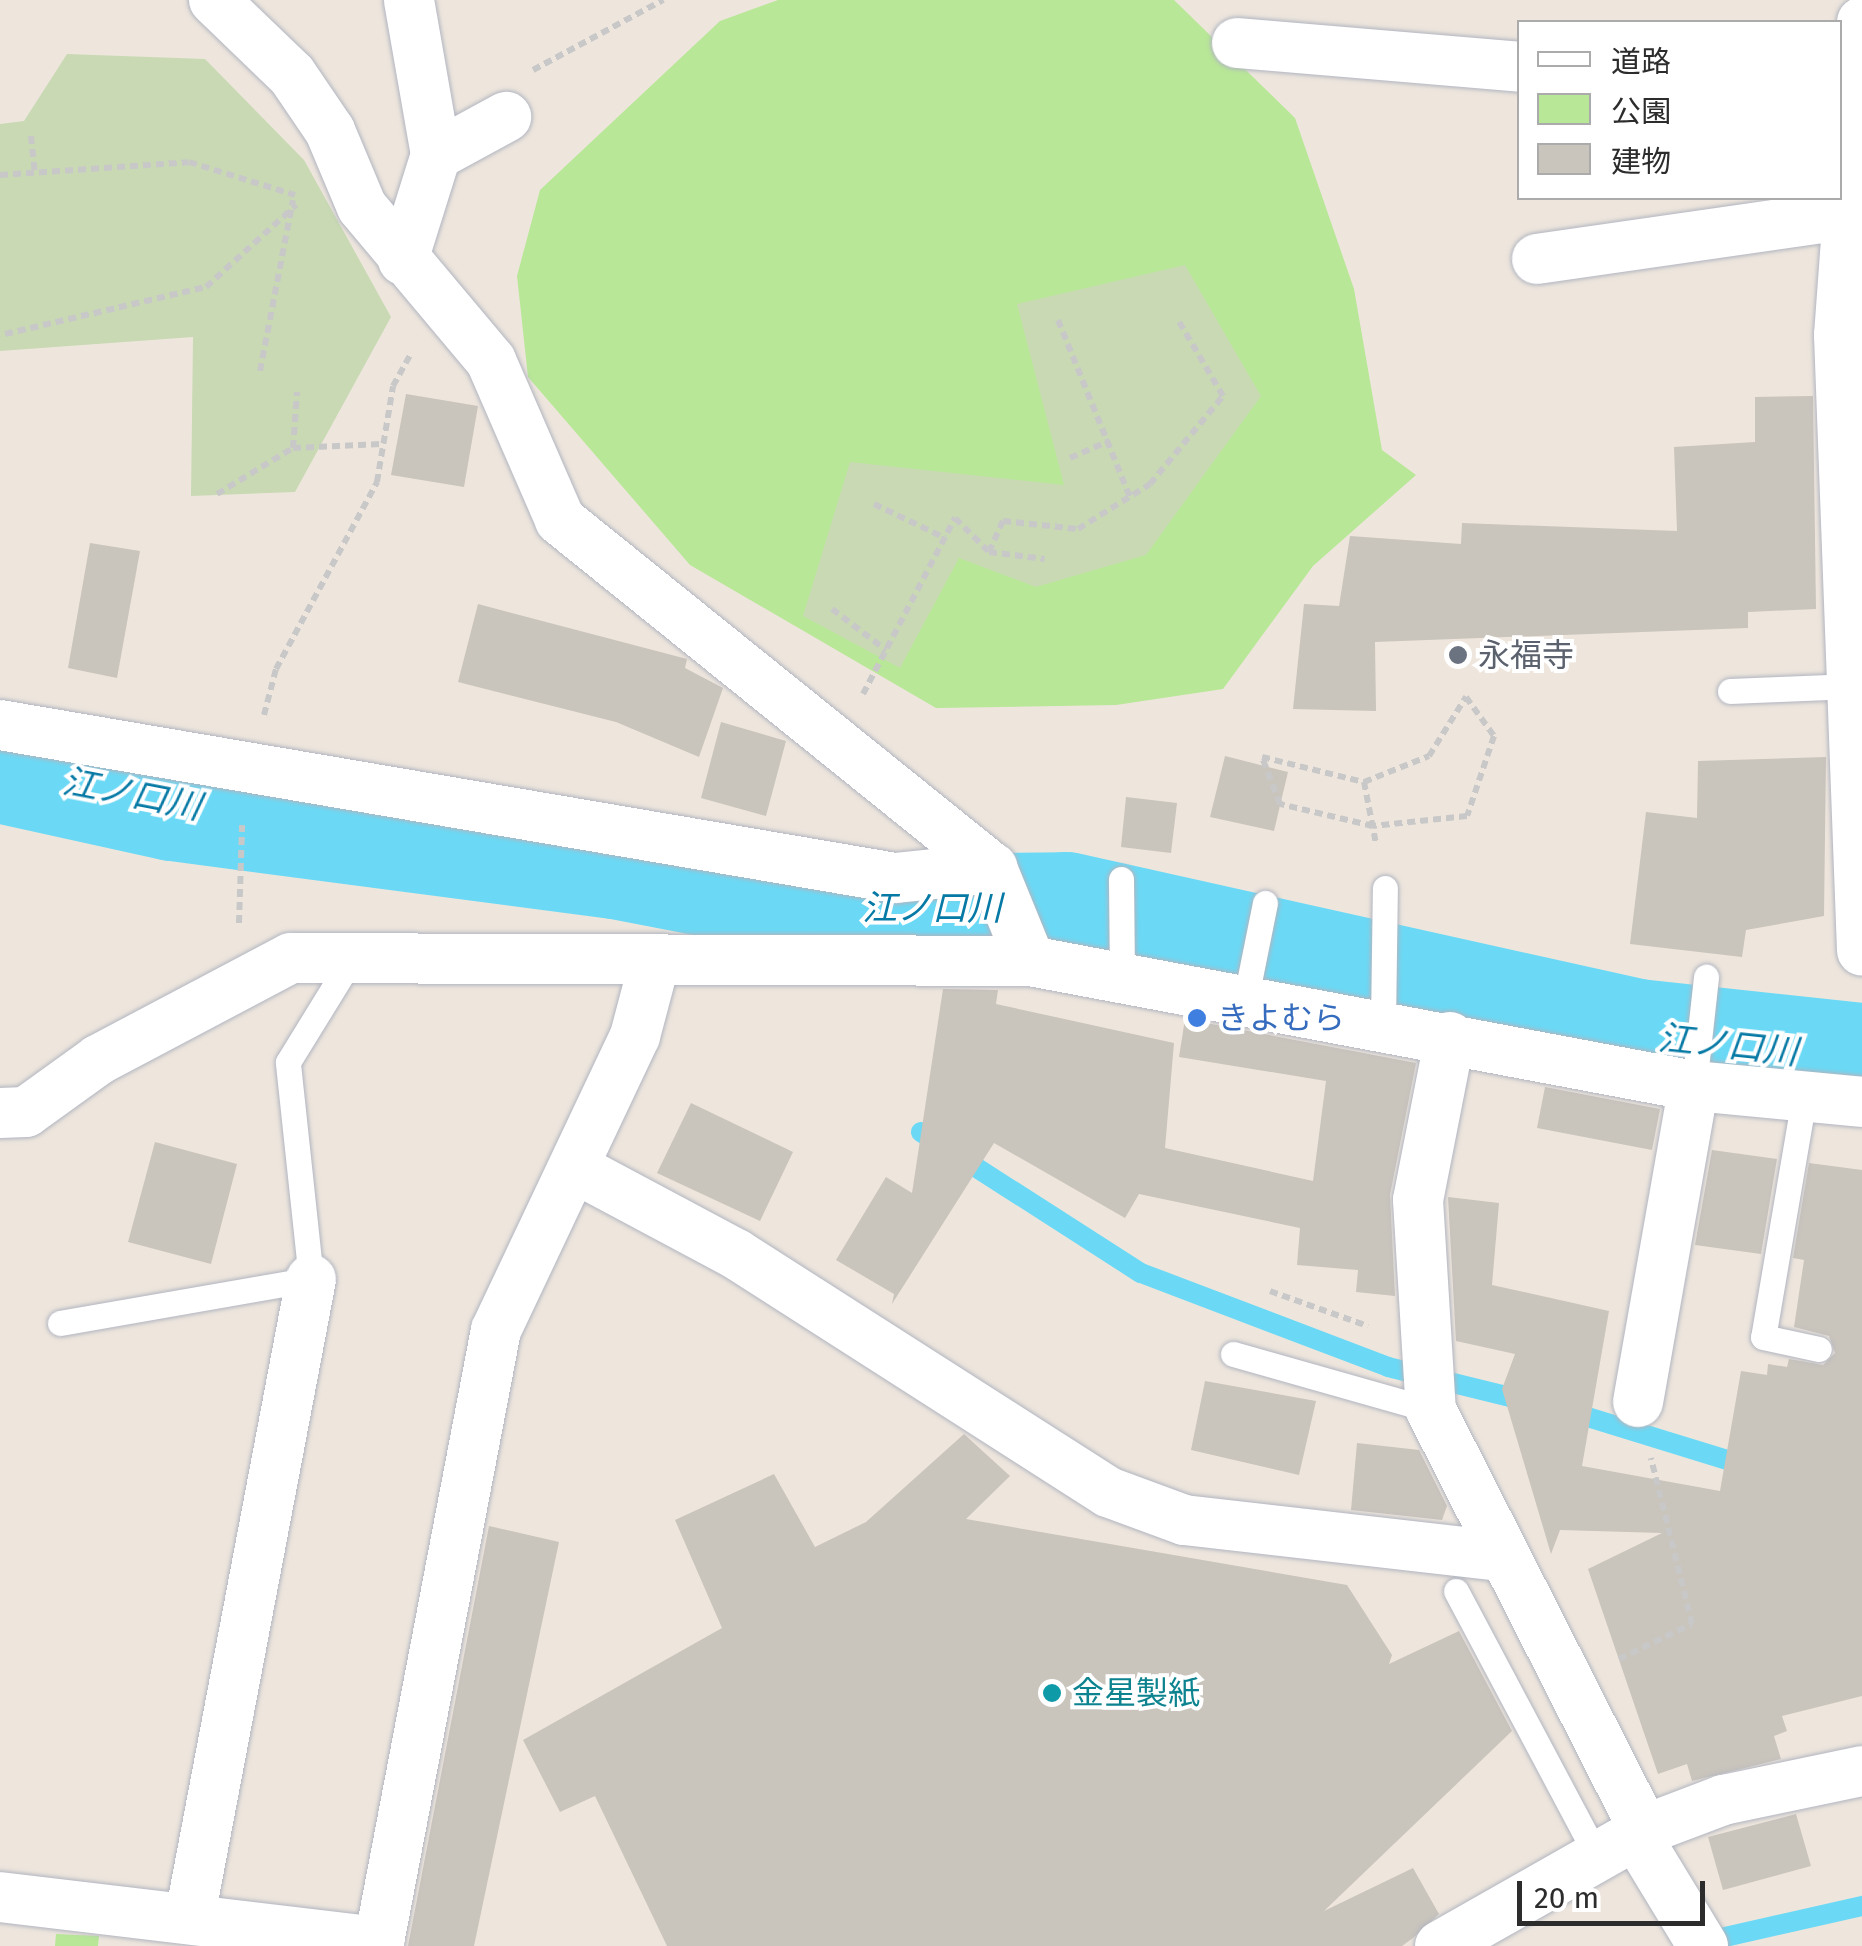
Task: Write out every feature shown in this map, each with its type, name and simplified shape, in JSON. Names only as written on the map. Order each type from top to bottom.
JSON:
[{"type":"street","points":[[214,0],[312,102],[347,182],[403,260],[491,361],[560,520],[996,873],[1026,949]]},
{"type":"street","points":[[403,260],[436,155],[409,0]]},
{"type":"street","points":[[1237,43],[1517,67]]},
{"type":"street","points":[[1853,51],[1848,214],[1839,335],[1855,515],[1853,686],[1862,951]]},
{"type":"street","points":[[436,155],[506,117]]},
{"type":"street","points":[[1537,259],[1848,214]]},
{"type":"street","points":[[0,725],[895,878],[996,873]]},
{"type":"street","points":[[0,1113],[26,1112],[239,979],[291,958],[654,964],[1026,949],[1122,974],[1450,1037],[1804,1098],[1862,1102]]},
{"type":"street","points":[[0,1897],[190,1916],[379,1942],[496,1330],[635,1036],[654,964]]},
{"type":"street","points":[[1450,1037],[1418,1200],[1426,1378],[1502,1556],[1572,1680],[1625,1839],[1697,1936]]},
{"type":"street","points":[[1638,1402],[1695,1078]]},
{"type":"street","points":[[575,1168],[736,1254],[1108,1492],[1184,1520],[1502,1556]]},
{"type":"street","points":[[190,1916],[311,1280]]},
{"type":"street","points":[[1440,1946],[1625,1839],[1738,1796],[1862,1771]]},
{"type":"lane","points":[[1730,690],[1853,686]]},
{"type":"lane","points":[[1121,880],[1122,974]]},
{"type":"lane","points":[[1383,1023],[1385,888]]},
{"type":"lane","points":[[1246,997],[1265,903]]},
{"type":"lane","points":[[60,1323],[311,1280],[288,1062],[352,958]]},
{"type":"lane","points":[[1695,1078],[1706,977]]},
{"type":"lane","points":[[1804,1098],[1763,1337],[1819,1349]]},
{"type":"lane","points":[[1233,1354],[1426,1378]]},
{"type":"lane","points":[[1456,1591],[1625,1839]]},
{"type":"path","points":[[506,117],[508,89],[544,62],[664,0]]},
{"type":"path","points":[[31,136],[35,174]]},
{"type":"path","points":[[0,175],[189,162],[306,204]]},
{"type":"path","points":[[5,334],[206,287],[293,197]]},
{"type":"path","points":[[260,371],[293,197]]},
{"type":"path","points":[[250,766],[276,669],[376,482],[393,386],[439,301]]},
{"type":"path","points":[[1058,320],[1130,497]]},
{"type":"path","points":[[989,552],[1003,522],[1078,530],[1130,497],[1223,396],[1178,320]]},
{"type":"path","points":[[294,448],[297,392]]},
{"type":"path","points":[[1070,458],[1109,441]]},
{"type":"path","points":[[216,494],[294,448],[382,444]]},
{"type":"path","points":[[874,504],[945,538]]},
{"type":"path","points":[[866,683],[954,518],[989,552],[1045,560]]},
{"type":"path","points":[[832,609],[886,650]]},
{"type":"path","points":[[1466,697],[1494,736],[1467,816],[1373,826],[1280,804],[1262,757],[1364,782],[1429,756],[1466,697]]},
{"type":"path","points":[[1364,782],[1385,888]]},
{"type":"path","points":[[1270,1291],[1426,1378]]},
{"type":"path","points":[[1572,1680],[1692,1624],[1652,1462]]},
{"type":"green space","points":[[778,0],[1174,0],[1295,118],[1354,289],[1382,450],[1416,475],[1313,566],[1223,689],[1116,705],[936,708],[690,565],[528,377],[517,276],[540,190],[720,21]]},
{"type":"green space","points":[[67,54],[205,59],[304,160],[391,317],[295,492],[191,496],[193,337],[0,351],[0,124],[24,121]]},
{"type":"green space","points":[[1185,265],[1261,396],[1146,555],[1036,587],[959,558],[900,668],[803,616],[850,462],[1064,485],[1017,304]]},
{"type":"green space","points":[[56,1934],[99,1936],[98,1946],[55,1946]]},
{"type":"building","points":[[406,394],[478,406],[464,487],[391,475]]},
{"type":"building","points":[[1813,396],[1816,609],[1748,612],[1748,628],[1375,642],[1376,711],[1293,709],[1304,604],[1339,606],[1350,536],[1461,544],[1462,523],[1677,531],[1674,447],[1755,442],[1755,397]]},
{"type":"building","points":[[90,543],[140,551],[117,678],[68,668]]},
{"type":"building","points":[[478,604],[687,659],[685,668],[723,688],[699,757],[616,722],[458,682]]},
{"type":"building","points":[[721,722],[786,741],[766,816],[701,798]]},
{"type":"building","points":[[1225,756],[1288,772],[1274,831],[1210,817]]},
{"type":"building","points":[[1826,757],[1824,916],[1746,930],[1742,957],[1630,944],[1646,812],[1697,818],[1698,761]]},
{"type":"building","points":[[1126,797],[1177,803],[1171,853],[1121,847]]},
{"type":"building","points":[[943,989],[998,990],[996,1004],[1174,1043],[1165,1148],[1313,1181],[1326,1081],[1179,1057],[1185,1019],[1416,1063],[1390,1195],[1395,1296],[1356,1292],[1358,1270],[1297,1265],[1300,1228],[1139,1194],[1125,1218],[994,1143],[892,1304],[894,1294],[836,1260],[886,1177],[912,1193]]},
{"type":"building","points":[[1545,1087],[1660,1109],[1652,1150],[1537,1128]]},
{"type":"building","points":[[691,1103],[793,1152],[760,1221],[657,1173]]},
{"type":"building","points":[[155,1142],[237,1164],[211,1264],[128,1242]]},
{"type":"building","points":[[1712,1150],[1777,1159],[1761,1254],[1695,1245]]},
{"type":"building","points":[[1809,1163],[1862,1170],[1862,1696],[1782,1716],[1787,1731],[1774,1736],[1781,1759],[1692,1781],[1687,1764],[1658,1774],[1588,1569],[1662,1533],[1560,1530],[1551,1554],[1502,1389],[1515,1354],[1456,1341],[1448,1197],[1499,1203],[1492,1285],[1609,1311],[1582,1466],[1720,1491],[1741,1371],[1767,1375],[1768,1364],[1787,1367],[1789,1359],[1823,1365],[1835,1353],[1829,1336],[1794,1327],[1804,1260],[1793,1258]]},
{"type":"building","points":[[1205,1381],[1316,1401],[1299,1475],[1191,1450]]},
{"type":"building","name":"金星製紙","points":[[964,1434],[1010,1476],[966,1519],[1347,1585],[1392,1655],[1389,1664],[1459,1631],[1512,1731],[1324,1911],[1413,1868],[1439,1914],[1402,1946],[667,1946],[595,1796],[560,1812],[523,1740],[722,1628],[675,1520],[774,1474],[815,1547],[866,1522]]},
{"type":"building","points":[[1357,1443],[1419,1450],[1447,1506],[1442,1520],[1351,1510]]},
{"type":"building","points":[[489,1526],[559,1542],[474,1946],[408,1946]]},
{"type":"building","points":[[1796,1814],[1811,1866],[1723,1890],[1708,1837]]},
{"type":"waterway","name":"江ノ口川","points":[[0,767],[173,805],[616,863],[863,911],[1066,908],[1637,1035],[1862,1059]]},
{"type":"waterway","points":[[888,910],[894,931]]},
{"type":"waterway","points":[[921,1132],[1141,1273],[1388,1367],[1530,1402]]},
{"type":"waterway","points":[[1568,1411],[1750,1467]]},
{"type":"waterway","points":[[1703,1942],[1862,1906]]},
{"type":"place","name":"永福寺","points":[[1458,655]]},
{"type":"place","name":"きよむら","points":[[1197,1018]]},
{"type":"place","name":"金星製紙","points":[[1052,1693]]}]
